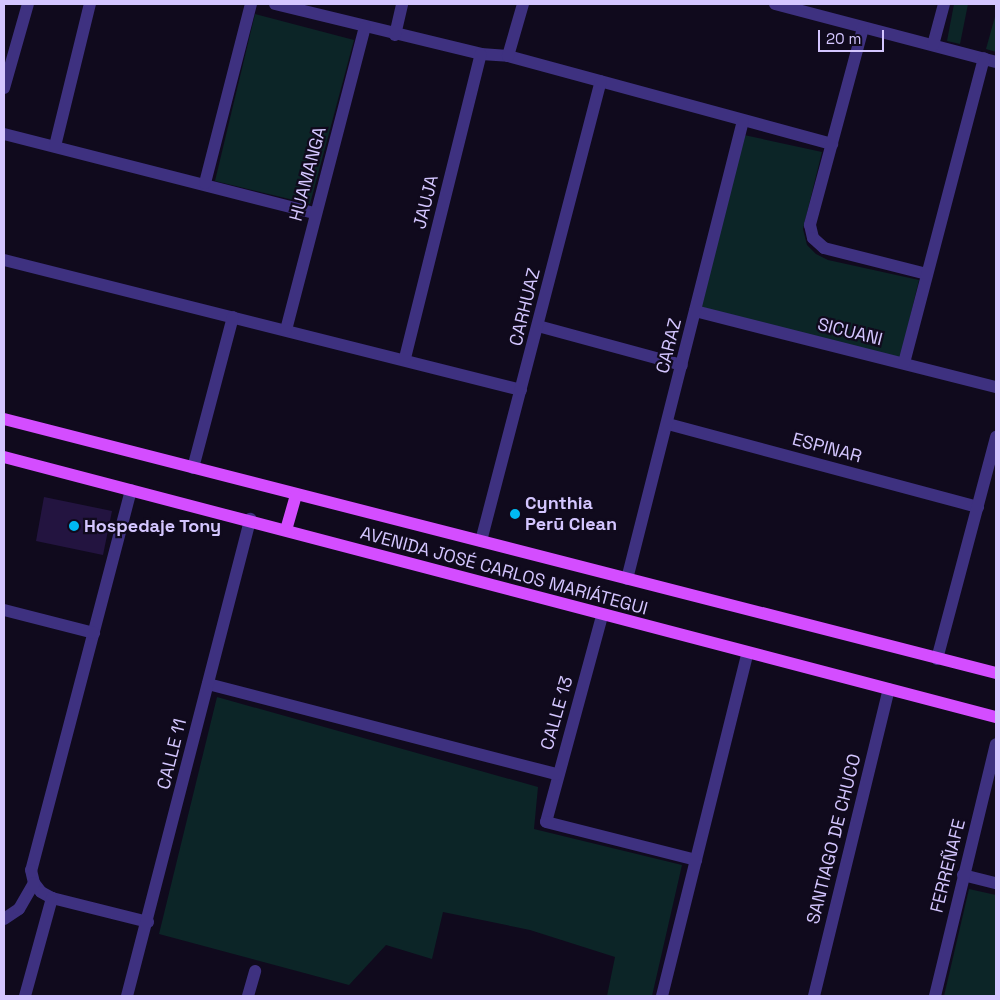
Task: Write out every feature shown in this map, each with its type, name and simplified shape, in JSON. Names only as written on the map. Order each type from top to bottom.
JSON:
[{"type":"main road","name":"AVENIDA JOSÉ CARLOS MARIÁTEGUI","points":[[4,419],[996,673]]},
{"type":"main road","name":"AVENIDA JOSÉ CARLOS MARIÁTEGUI","points":[[4,457],[250,520],[602,616],[996,717]]},
{"type":"main road","points":[[286,530],[296,495]]},
{"type":"street","points":[[4,88],[28,4]]},
{"type":"street","points":[[55,146],[90,4]]},
{"type":"street","points":[[205,183],[252,4]]},
{"type":"street","points":[[278,4],[365,27],[481,54],[508,56],[832,144]]},
{"type":"street","points":[[395,34],[402,4]]},
{"type":"street","points":[[508,56],[523,4]]},
{"type":"street","points":[[774,4],[808,8],[863,28],[990,60],[927,274],[904,363]]},
{"type":"street","points":[[933,45],[944,4]]},
{"type":"street","name":"HUAMANGA","points":[[286,330],[365,27]]},
{"type":"street","points":[[863,28],[810,224],[813,238],[824,248],[927,274]]},
{"type":"street","name":"JAUJA","points":[[405,358],[481,54]]},
{"type":"street","name":"CARHUAZ","points":[[481,541],[601,81]]},
{"type":"street","name":"CARAZ","points":[[627,579],[668,424],[742,120]]},
{"type":"street","points":[[4,134],[205,183],[316,213]]},
{"type":"street","points":[[4,260],[405,358],[521,390]]},
{"type":"street","name":"SICUANI","points":[[695,311],[996,387]]},
{"type":"street","points":[[193,468],[233,317]]},
{"type":"street","points":[[538,326],[682,365]]},
{"type":"street","name":"ESPINAR","points":[[668,424],[978,507]]},
{"type":"street","points":[[937,659],[996,437]]},
{"type":"street","points":[[131,490],[31,870],[34,883],[40,892],[52,898],[148,922]]},
{"type":"street","name":"CALLE 11","points":[[126,996],[148,922],[250,520]]},
{"type":"street","points":[[4,610],[94,633]]},
{"type":"street","name":"CALLE 13","points":[[602,616],[557,774],[546,822],[696,860]]},
{"type":"street","points":[[662,996],[747,654]]},
{"type":"street","points":[[208,684],[557,774]]},
{"type":"street","name":"SANTIAGO DE CHUCO","points":[[814,996],[889,690]]},
{"type":"street","name":"FERREÑAFE","points":[[935,996],[996,744]]},
{"type":"street","points":[[963,875],[996,882]]},
{"type":"street","points":[[4,918],[19,909],[34,883]]},
{"type":"street","points":[[25,996],[52,898]]},
{"type":"street","points":[[248,996],[255,971]]},
{"type":"green space","points":[[954,4],[968,4],[960,44],[947,41]]},
{"type":"green space","points":[[996,13],[996,52],[986,49]]},
{"type":"green space","points":[[255,14],[354,40],[310,204],[215,181]]},
{"type":"green space","points":[[744,135],[822,152],[803,229],[807,245],[816,254],[828,260],[919,280],[900,359],[701,307]]},
{"type":"green space","points":[[217,697],[538,787],[534,829],[682,865],[652,996],[607,996],[615,957],[530,930],[443,912],[432,959],[386,945],[349,985],[159,934]]},
{"type":"green space","points":[[969,889],[996,895],[996,996],[944,996]]},
{"type":"building","name":"Hospedaje Tony","points":[[44,497],[112,511],[103,555],[36,541]]},
{"type":"place","name":"Cynthia Perū Clean","points":[[515,514]]},
{"type":"place","name":"Hospedaje Tony","points":[[74,526]]}]
